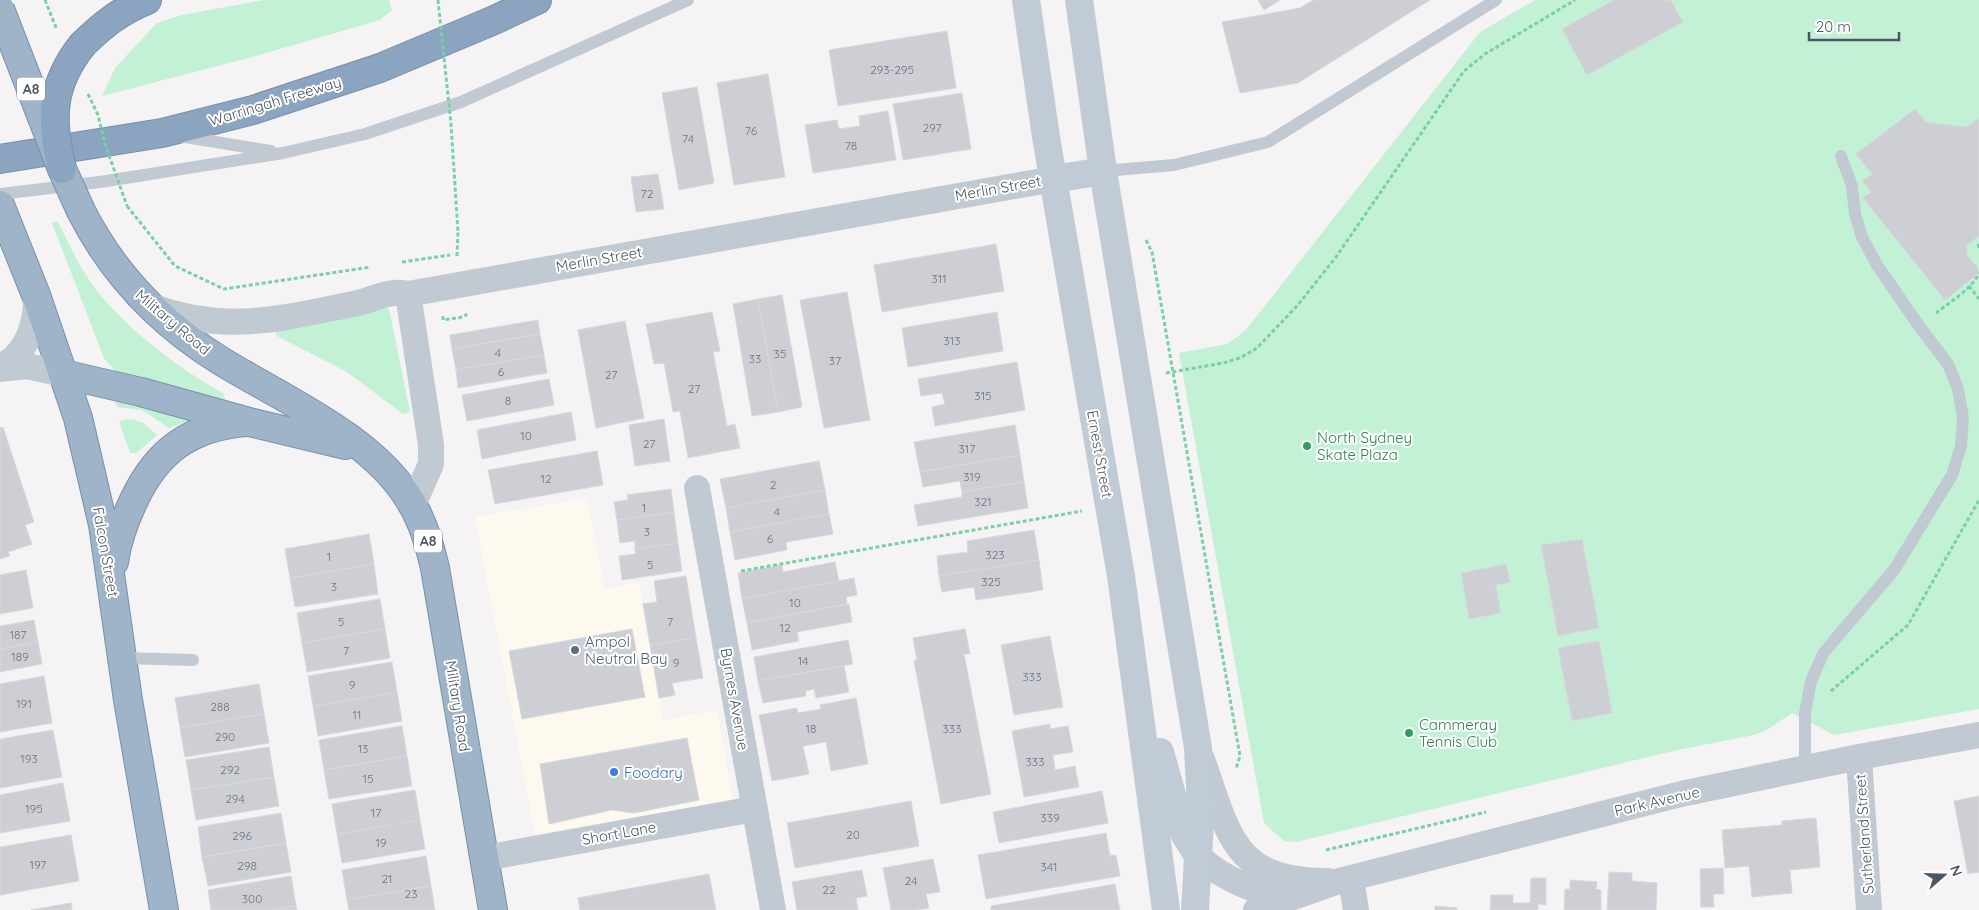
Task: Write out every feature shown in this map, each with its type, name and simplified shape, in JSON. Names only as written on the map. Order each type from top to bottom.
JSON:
[{"type":"highway","name":"A8","points":[[62,168],[54,130],[55,100],[59,84],[83,44],[108,20],[120,12],[147,0]]},
{"type":"highway","name":"Warringah Freeway","points":[[0,159],[162,133],[253,110],[380,68],[538,0]]},
{"type":"highway","name":"Military Road","points":[[0,9],[62,168],[90,229],[112,264],[147,304],[181,333],[221,361],[314,416],[364,450],[395,480],[413,505],[426,537],[435,568],[493,910]]},
{"type":"highway","name":"Falcon Street","points":[[2,206],[36,295],[78,418],[103,525],[128,700],[164,910]]},
{"type":"highway","points":[[63,374],[141,392],[249,422],[364,450]]},
{"type":"highway","points":[[113,588],[116,549],[120,531],[136,495],[159,460],[172,448],[193,436],[222,426],[249,422]]},
{"type":"main road","name":"Ernest Street","points":[[1026,0],[1127,620],[1166,910]]},
{"type":"main road","points":[[1079,0],[1103,171],[1198,748],[1201,805],[1195,910]]},
{"type":"main road","points":[[1054,178],[1103,171]]},
{"type":"main road","points":[[1127,620],[1179,821],[1190,845],[1198,856]]},
{"type":"street","name":"Merlin Street","points":[[147,304],[184,317],[206,321],[246,322],[282,318],[365,302],[398,292],[408,294],[1054,178]]},
{"type":"street","points":[[408,294],[431,445],[431,464],[413,505]]},
{"type":"street","points":[[0,368],[10,362],[31,332],[36,308],[36,295]]},
{"type":"street","points":[[0,368],[27,366],[63,374]]},
{"type":"street","name":"Byrnes Avenue","points":[[697,488],[773,910]]},
{"type":"street","name":"Park Avenue","points":[[1256,910],[1345,880],[1681,794],[1859,757],[1979,735]]},
{"type":"street","name":"Park Avenue","points":[[1198,748],[1229,832],[1233,841],[1244,854],[1264,869],[1289,878],[1315,881],[1345,880]]},
{"type":"street","name":"Sutherland Street","points":[[1859,757],[1869,910]]},
{"type":"street","name":"Short Lane","points":[[485,858],[754,809]]},
{"type":"street","name":"Park Avenue","points":[[1198,856],[1226,876],[1253,888],[1282,895],[1310,892]]},
{"type":"street","points":[[1345,880],[1356,910]]},
{"type":"lane","points":[[2,206],[100,182],[283,152],[365,134],[461,102],[688,0]]},
{"type":"lane","points":[[1103,171],[1174,165],[1268,142],[1496,0]]},
{"type":"lane","points":[[162,133],[283,152]]},
{"type":"lane","points":[[1804,769],[1805,713],[1811,681],[1823,654],[1894,570],[1952,475],[1961,446],[1964,418],[1958,389],[1948,364],[1919,326],[1870,254],[1862,237],[1855,214],[1852,186],[1841,156]]},
{"type":"lane","points":[[122,658],[193,660]]},
{"type":"path","points":[[438,0],[451,124],[458,232]]},
{"type":"path","points":[[1163,373],[1240,358],[1257,348],[1297,306],[1336,257],[1464,71],[1485,54],[1575,0]]},
{"type":"path","points":[[127,206],[175,266],[224,289],[379,266]]},
{"type":"path","points":[[1145,238],[1152,252],[1240,756],[1235,772]]},
{"type":"path","points":[[1978,244],[1979,248]]},
{"type":"path","points":[[399,263],[457,254]]},
{"type":"path","points":[[1919,326],[1975,281],[1979,273]]},
{"type":"path","points":[[1969,286],[1979,299]]},
{"type":"path","points":[[1805,713],[1908,625],[1979,500]]},
{"type":"path","points":[[713,576],[1108,506]]},
{"type":"shaded area","name":"Ampol Neutral Bay","points":[[587,498],[605,589],[639,583],[662,720],[717,710],[733,800],[535,834],[475,517]]},
{"type":"green space","points":[[264,0],[389,0],[392,10],[380,20],[252,57],[102,96],[115,68],[157,23],[182,15]]},
{"type":"green space","points":[[1535,0],[1979,0],[1979,709],[1834,735],[1792,713],[1767,730],[1754,735],[1673,751],[1296,842],[1284,841],[1264,823],[1179,353],[1227,344],[1245,331],[1480,32]]},
{"type":"green space","points":[[57,221],[86,275],[113,309],[148,342],[187,371],[224,394],[225,400],[116,372],[104,358],[52,223]]},
{"type":"green space","points":[[381,306],[389,309],[410,412],[403,414],[347,372],[277,336],[274,329]]},
{"type":"green space","points":[[114,398],[199,418],[169,428],[142,410],[117,407]]},
{"type":"green space","points":[[132,419],[143,423],[157,435],[136,453],[130,453],[119,421]]},
{"type":"building","points":[[1258,0],[1280,0],[1264,10]]},
{"type":"building","points":[[1313,0],[1430,0],[1298,83],[1240,93],[1222,22],[1300,8]]},
{"type":"building","points":[[1614,0],[1671,0],[1683,22],[1587,75],[1562,29]]},
{"type":"building","points":[[947,31],[956,88],[838,106],[829,50]]},
{"type":"building","points":[[768,74],[785,177],[734,185],[717,83]]},
{"type":"building","points":[[697,87],[714,183],[679,190],[662,93]]},
{"type":"building","points":[[962,93],[971,149],[903,160],[893,104]]},
{"type":"building","points":[[1915,109],[1926,122],[1967,127],[1978,119],[1979,121],[1979,236],[1967,245],[1967,255],[1978,268],[1978,274],[1945,300],[1863,198],[1871,192],[1862,181],[1872,174],[1856,154]]},
{"type":"building","points":[[888,111],[896,160],[813,173],[805,125],[837,120],[839,129],[860,126],[859,116]]},
{"type":"building","points":[[658,174],[664,209],[636,212],[631,177]]},
{"type":"building","points":[[996,244],[1004,291],[882,312],[874,265]]},
{"type":"building","points":[[847,292],[870,420],[824,428],[800,300]]},
{"type":"building","points":[[782,295],[802,407],[778,412],[758,299]]},
{"type":"building","points":[[758,299],[778,412],[752,416],[733,304]]},
{"type":"building","points":[[712,312],[720,351],[713,352],[727,426],[735,424],[740,448],[688,458],[680,411],[673,412],[664,363],[654,364],[646,324]]},
{"type":"building","points":[[997,312],[1003,351],[908,367],[902,328]]},
{"type":"building","points":[[538,320],[540,334],[452,349],[450,335]]},
{"type":"building","points":[[625,321],[644,418],[596,428],[578,330]]},
{"type":"building","points":[[540,334],[544,355],[456,370],[452,349]]},
{"type":"building","points":[[544,355],[547,373],[458,388],[456,370]]},
{"type":"building","points":[[1017,362],[1025,410],[935,426],[932,407],[945,404],[942,393],[921,396],[918,379]]},
{"type":"building","points":[[549,379],[554,405],[467,421],[462,395]]},
{"type":"building","points":[[571,412],[576,440],[482,459],[477,430]]},
{"type":"building","points":[[664,419],[670,461],[635,466],[629,425]]},
{"type":"building","points":[[1015,425],[1020,455],[920,472],[914,442]]},
{"type":"building","points":[[3,427],[34,522],[25,525],[32,544],[8,552],[10,556],[0,559],[0,428]]},
{"type":"building","points":[[597,451],[603,485],[495,504],[488,470]]},
{"type":"building","points":[[1020,455],[1024,482],[962,492],[960,481],[923,487],[920,472]]},
{"type":"building","points":[[819,461],[825,490],[726,508],[720,479]]},
{"type":"building","points":[[1024,482],[1028,508],[918,526],[914,505],[962,497],[962,492]]},
{"type":"building","points":[[671,489],[674,512],[617,520],[614,502],[628,500],[627,495]]},
{"type":"building","points":[[825,490],[829,514],[730,532],[726,508]]},
{"type":"building","points":[[674,512],[678,543],[635,549],[635,541],[620,543],[617,520]]},
{"type":"building","points":[[829,514],[833,534],[786,542],[787,550],[735,560],[730,532]]},
{"type":"building","points":[[1034,530],[1039,560],[939,576],[937,556],[968,552],[967,541]]},
{"type":"building","points":[[369,534],[374,564],[290,578],[285,549]]},
{"type":"building","points":[[1582,539],[1599,628],[1558,636],[1541,545]]},
{"type":"building","points":[[678,543],[682,571],[622,580],[619,556],[636,554],[635,549]]},
{"type":"building","points":[[1039,560],[1043,590],[976,600],[974,587],[942,592],[939,576]]},
{"type":"building","points":[[835,562],[839,581],[742,599],[738,573],[782,565],[783,572]]},
{"type":"building","points":[[374,564],[378,594],[295,607],[290,578]]},
{"type":"building","points":[[1506,564],[1510,582],[1496,585],[1501,613],[1469,619],[1461,573]]},
{"type":"building","points":[[26,570],[33,608],[0,614],[0,575]]},
{"type":"building","points":[[686,576],[696,638],[650,645],[643,604],[657,602],[654,581]]},
{"type":"building","points":[[854,578],[857,595],[846,597],[847,604],[747,623],[742,599]]},
{"type":"building","points":[[380,599],[385,629],[302,643],[297,613]]},
{"type":"building","points":[[849,604],[852,622],[797,632],[799,641],[752,650],[747,623]]},
{"type":"building","points":[[34,620],[38,642],[0,649],[0,626]]},
{"type":"building","points":[[385,629],[390,658],[307,672],[302,643]]},
{"type":"building","points":[[632,629],[645,697],[522,719],[509,651]]},
{"type":"building","points":[[965,629],[970,654],[964,654],[991,794],[941,804],[914,661],[917,660],[913,638]]},
{"type":"building","points":[[1050,636],[1063,707],[1014,715],[1001,645]]},
{"type":"building","points":[[696,638],[703,678],[672,683],[675,695],[659,698],[650,645]]},
{"type":"building","points":[[848,640],[853,664],[758,681],[754,657]]},
{"type":"building","points":[[1599,641],[1612,713],[1572,721],[1558,648]]},
{"type":"building","points":[[38,642],[42,664],[0,672],[0,649]]},
{"type":"building","points":[[392,662],[397,692],[313,706],[308,676]]},
{"type":"building","points":[[844,666],[849,692],[816,698],[814,689],[805,691],[806,696],[763,703],[758,681]]},
{"type":"building","points":[[44,676],[52,723],[0,732],[0,684]]},
{"type":"building","points":[[259,684],[264,714],[180,728],[175,698]]},
{"type":"building","points":[[397,692],[402,721],[318,736],[313,706]]},
{"type":"building","points":[[856,698],[868,764],[831,771],[826,742],[803,746],[809,774],[772,781],[759,715],[797,708],[798,713],[821,709],[820,705]]},
{"type":"building","points":[[264,714],[269,743],[185,757],[180,728]]},
{"type":"building","points":[[1050,724],[1050,729],[1068,726],[1073,752],[1053,755],[1055,770],[1075,766],[1079,787],[1024,797],[1012,731]]},
{"type":"building","points":[[402,726],[407,756],[324,770],[319,740]]},
{"type":"building","points":[[53,730],[62,777],[0,788],[0,739]]},
{"type":"building","points":[[687,738],[699,800],[634,813],[612,810],[549,824],[540,764]]},
{"type":"building","points":[[269,747],[274,777],[191,790],[186,760]]},
{"type":"building","points":[[407,756],[412,786],[329,799],[324,770]]},
{"type":"building","points":[[274,777],[279,806],[196,820],[191,790]]},
{"type":"building","points":[[63,783],[70,821],[0,833],[0,795]]},
{"type":"building","points":[[415,790],[420,820],[337,834],[332,804]]},
{"type":"building","points":[[1102,791],[1108,823],[999,843],[993,812]]},
{"type":"building","points":[[1979,796],[1979,872],[1968,874],[1954,801]]},
{"type":"building","points":[[911,801],[919,846],[795,868],[787,823]]},
{"type":"building","points":[[281,813],[286,843],[202,857],[198,827]]},
{"type":"building","points":[[1816,818],[1820,867],[1790,870],[1792,893],[1752,897],[1749,866],[1725,868],[1722,830],[1782,825],[1782,821]]},
{"type":"building","points":[[420,820],[425,849],[342,863],[337,834]]},
{"type":"building","points":[[1106,833],[1110,856],[1116,855],[1120,876],[986,899],[978,855]]},
{"type":"building","points":[[71,835],[79,881],[0,895],[0,847]]},
{"type":"building","points":[[286,843],[291,872],[208,886],[202,857]]},
{"type":"building","points":[[426,856],[431,886],[347,900],[342,870]]},
{"type":"building","points":[[933,859],[940,892],[926,894],[929,908],[891,910],[883,868]]},
{"type":"building","points":[[1723,868],[1724,894],[1713,894],[1714,907],[1701,907],[1700,869]]},
{"type":"building","points":[[862,870],[867,896],[856,898],[858,910],[797,910],[792,882]]},
{"type":"building","points":[[1609,872],[1632,873],[1632,881],[1657,883],[1656,910],[1607,910]]},
{"type":"building","points":[[709,874],[716,910],[580,910],[578,898]]},
{"type":"building","points":[[291,876],[296,906],[272,910],[211,910],[208,890]]},
{"type":"building","points":[[1531,878],[1546,878],[1546,905],[1538,904],[1538,910],[1490,910],[1491,895],[1513,895],[1513,903],[1530,903]]},
{"type":"building","points":[[1570,880],[1597,882],[1596,889],[1601,890],[1601,910],[1564,910],[1565,889],[1570,889]]},
{"type":"building","points":[[1115,884],[1120,910],[991,910],[991,906]]},
{"type":"building","points":[[431,886],[435,910],[349,910],[347,900]]},
{"type":"building","points":[[71,903],[72,910],[31,910]]},
{"type":"building","points":[[296,906],[297,910],[272,910]]},
{"type":"building","points":[[1435,906],[1457,908],[1457,910],[1435,910]]},
{"type":"place","name":"North Sydney Skate Plaza","points":[[1307,446]]},
{"type":"place","name":"Ampol Neutral Bay","points":[[575,650]]},
{"type":"place","name":"Cammeray Tennis Club","points":[[1409,733]]},
{"type":"place","name":"Foodary","points":[[614,772]]}]
